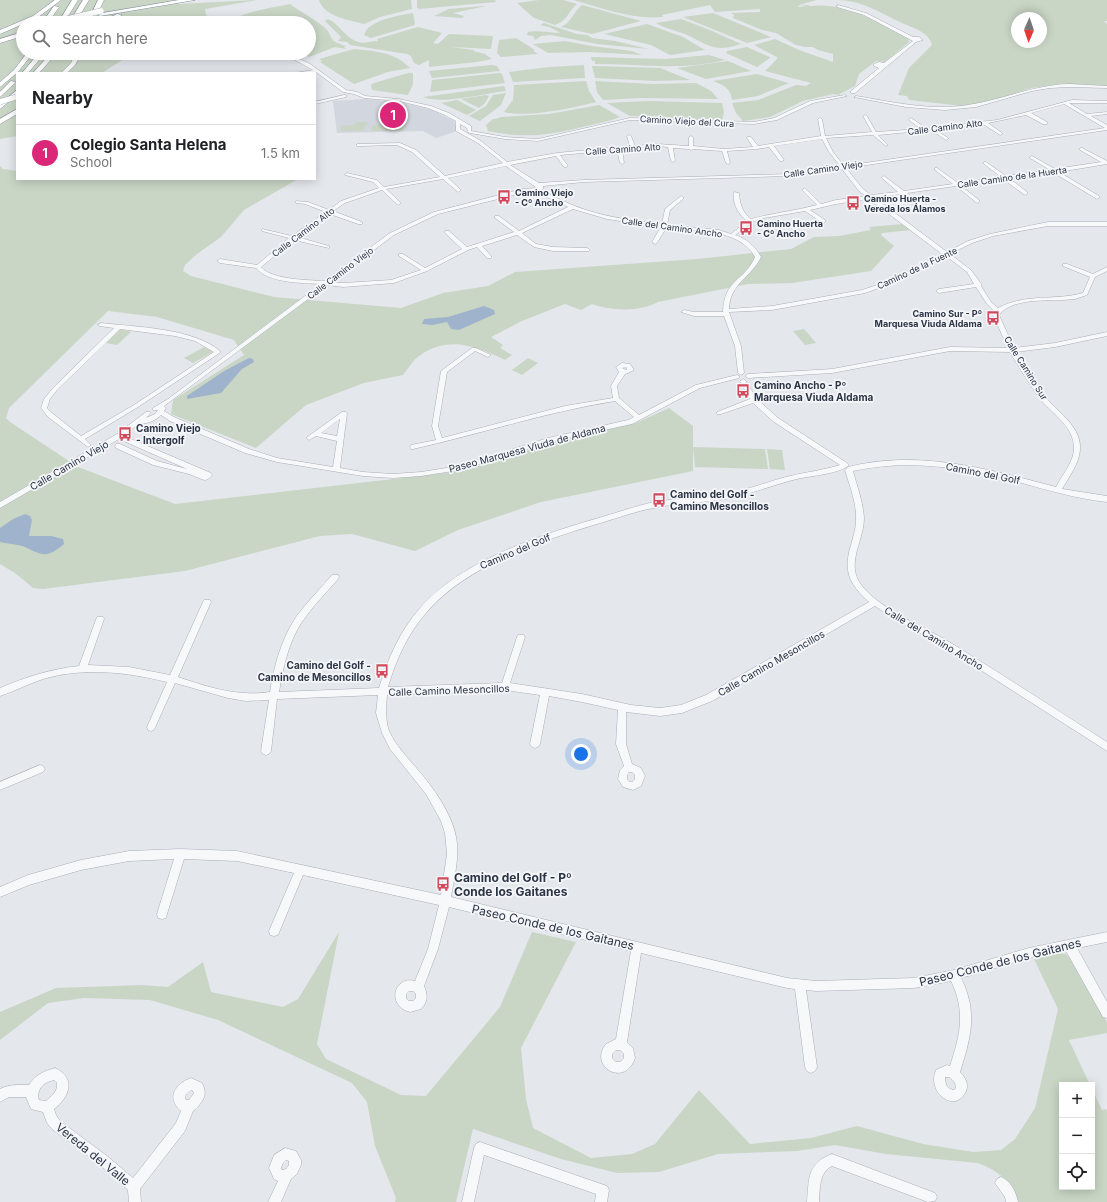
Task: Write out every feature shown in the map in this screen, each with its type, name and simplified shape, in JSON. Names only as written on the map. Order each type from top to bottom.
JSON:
[{"type":"highway","points":[[50,16],[60,0]]},
{"type":"highway","points":[[36,16],[60,0]]},
{"type":"highway","points":[[66,16],[75,0]]},
{"type":"highway","points":[[76,16],[86,0]]},
{"type":"highway","points":[[93,16],[101,0]]},
{"type":"highway","points":[[143,0],[151,0]]},
{"type":"highway","points":[[86,16],[163,0]]},
{"type":"highway","points":[[89,16],[189,0]]},
{"type":"highway","points":[[117,16],[138,9],[189,0]]},
{"type":"highway","points":[[0,32],[16,25]]},
{"type":"highway","points":[[0,37],[16,32]]},
{"type":"highway","points":[[0,41],[16,36]]},
{"type":"highway","points":[[0,85],[26,60]]},
{"type":"highway","points":[[22,72],[28,60]]},
{"type":"highway","points":[[26,72],[36,60]]},
{"type":"highway","points":[[37,72],[48,60]]},
{"type":"highway","points":[[65,72],[75,60]]},
{"type":"highway","points":[[70,72],[77,60]]},
{"type":"highway","points":[[77,70],[81,60]]},
{"type":"highway","points":[[0,95],[16,79]]},
{"type":"highway","points":[[0,95],[16,82]]},
{"type":"highway","points":[[0,102],[16,95]]},
{"type":"highway","points":[[0,106],[16,96]]},
{"type":"highway","points":[[0,122],[16,113]]},
{"type":"highway","points":[[0,129],[16,121]]},
{"type":"street","points":[[838,6],[865,14],[914,39],[882,66],[855,94]]},
{"type":"street","points":[[298,60],[312,67],[345,94],[353,98],[399,100],[429,107],[447,114],[460,127],[469,132],[535,188]]},
{"type":"street","points":[[306,71],[312,67]]},
{"type":"street","points":[[302,72],[317,71]]},
{"type":"street","points":[[855,94],[937,108],[963,108],[1032,90],[1065,84],[1107,87]]},
{"type":"street","points":[[316,103],[351,92],[373,98]]},
{"type":"street","name":"Camino Viejo del Cura","points":[[460,127],[469,132],[480,134],[521,140],[538,140],[642,118],[754,123],[775,119],[812,102],[855,94]]},
{"type":"street","points":[[353,98],[358,95]]},
{"type":"street","name":"Calle Camino Alto","points":[[258,267],[327,212],[343,202],[384,188],[443,178],[557,154],[633,147],[670,146],[691,149],[724,150],[757,148],[823,137],[875,134],[984,123],[1079,100],[1107,102]]},
{"type":"street","points":[[1065,103],[1107,128]]},
{"type":"street","points":[[1027,113],[1045,123]]},
{"type":"street","points":[[1086,115],[1107,113]]},
{"type":"street","points":[[865,116],[875,134],[886,145]]},
{"type":"street","points":[[820,119],[823,137],[831,152],[842,167],[870,198],[969,271],[979,285],[989,304],[998,311],[1014,302],[1081,296],[1086,293],[1093,276],[1107,269]]},
{"type":"street","points":[[911,119],[924,129]]},
{"type":"street","points":[[984,123],[1000,134]]},
{"type":"street","points":[[931,128],[946,139]]},
{"type":"street","name":"Calle Camino Viejo","points":[[0,505],[119,436],[155,412],[392,234],[412,223],[436,213],[535,188],[591,180],[770,176],[842,167],[1107,128]]},
{"type":"street","points":[[629,136],[633,147]]},
{"type":"street","points":[[691,137],[691,149]]},
{"type":"street","points":[[749,138],[757,148]]},
{"type":"street","points":[[360,145],[379,144],[402,146],[414,152],[458,190]]},
{"type":"street","points":[[670,146],[673,161]]},
{"type":"street","points":[[771,146],[782,160]]},
{"type":"street","points":[[619,149],[622,163]]},
{"type":"street","points":[[1082,149],[1106,162]]},
{"type":"street","points":[[724,150],[728,163]]},
{"type":"street","points":[[557,154],[566,166]]},
{"type":"street","points":[[1032,157],[1097,196]]},
{"type":"street","name":"Calle Camino de la Huerta","points":[[732,235],[750,221],[763,217],[806,210],[820,206],[1106,162]]},
{"type":"street","points":[[986,163],[1025,193]]},
{"type":"street","points":[[937,169],[956,186],[977,201]]},
{"type":"street","points":[[347,174],[375,181],[398,203]]},
{"type":"street","points":[[884,177],[921,208]]},
{"type":"street","name":"Calle del Camino Ancho","points":[[535,188],[572,207],[610,218],[664,227],[701,230],[732,235],[744,241],[756,252],[758,258],[751,271],[735,284],[727,297],[725,312]]},
{"type":"street","points":[[805,190],[820,206]]},
{"type":"street","points":[[736,193],[737,207],[750,221]]},
{"type":"street","points":[[655,242],[664,227],[668,209],[681,198]]},
{"type":"street","points":[[298,202],[306,203],[360,223]]},
{"type":"street","points":[[220,261],[258,267],[262,272],[274,277],[343,285],[392,282],[425,270],[466,248],[518,233],[572,207]]},
{"type":"street","points":[[806,210],[823,221]]},
{"type":"street","points":[[498,217],[534,245],[553,249],[587,250]]},
{"type":"street","name":"Camino de la Fuente","points":[[684,312],[694,314],[772,308],[863,292],[888,283],[970,242],[1048,224],[1107,224]]},
{"type":"street","points":[[264,230],[327,247]]},
{"type":"street","points":[[447,232],[466,248]]},
{"type":"street","points":[[478,245],[489,257]]},
{"type":"street","points":[[401,255],[425,270]]},
{"type":"street","points":[[1065,265],[1093,276]]},
{"type":"street","points":[[939,291],[979,285]]},
{"type":"street","name":"Calle Camino Sur","points":[[998,311],[997,318],[1041,396],[1069,426],[1076,440],[1076,455],[1058,490]]},
{"type":"street","points":[[725,312],[737,344],[742,377],[754,400],[776,420],[846,468]]},
{"type":"street","points":[[80,439],[144,401],[218,352],[197,340],[175,334],[101,325]]},
{"type":"street","points":[[88,445],[50,415],[44,408],[47,399],[118,328]]},
{"type":"street","name":"Paseo Marquesa Viuda de Aldama","points":[[155,412],[247,452],[277,460],[336,470],[393,476],[421,474],[460,468],[548,440],[630,422],[698,386],[712,381],[742,377],[832,371],[950,349],[1014,350],[1055,345],[1107,334]]},
{"type":"street","points":[[440,441],[435,426],[444,371],[474,350],[488,355]]},
{"type":"street","points":[[623,371],[614,386],[616,399],[639,418]]},
{"type":"street","points":[[413,447],[567,407],[616,399]]},
{"type":"street","points":[[719,413],[754,400]]},
{"type":"street","points":[[144,401],[155,412]]},
{"type":"street","points":[[136,406],[155,412]]},
{"type":"street","points":[[336,470],[340,439],[347,411],[312,436],[340,439]]},
{"type":"street","points":[[118,446],[155,463],[191,472],[204,478],[208,475],[119,436]]},
{"type":"street","name":"Camino del Golf","points":[[418,987],[427,968],[434,947],[445,901],[452,858],[451,836],[435,798],[398,755],[386,737],[381,720],[380,707],[387,672],[405,634],[433,599],[459,578],[488,561],[576,527],[660,504],[716,498],[752,491],[791,478],[846,468],[896,463],[951,465],[992,473],[1058,490],[1107,499]]},
{"type":"street","name":"Calle del Camino Ancho","points":[[846,468],[860,510],[860,524],[851,556],[851,571],[855,582],[862,592],[875,602],[946,644],[1107,747]]},
{"type":"street","points":[[266,751],[279,667],[290,637],[299,621],[335,577]]},
{"type":"street","points":[[151,727],[207,602]]},
{"type":"street","name":"Calle Camino Mesoncillos","points":[[0,692],[47,674],[83,668],[124,670],[173,680],[231,696],[274,697],[505,686],[582,698],[622,707],[660,712],[682,709],[709,698],[875,602]]},
{"type":"street","points":[[83,668],[100,619]]},
{"type":"street","points":[[505,686],[521,637]]},
{"type":"street","points":[[535,744],[545,692]]},
{"type":"street","points":[[622,707],[621,744],[629,768]]},
{"type":"street","points":[[0,786],[40,769]]},
{"type":"street","points":[[162,914],[180,854]]},
{"type":"street","name":"Paseo Conde de los Gaitanes","points":[[0,892],[28,880],[81,864],[129,856],[180,854],[238,856],[445,901],[787,983],[816,986],[914,983],[954,975],[1029,953],[1107,937]]},
{"type":"street","points":[[274,931],[301,869]]},
{"type":"street","points":[[1069,945],[1107,1013]]},
{"type":"street","points":[[621,1045],[637,947]]},
{"type":"street","points":[[954,975],[963,990],[966,1002],[967,1021],[966,1036],[954,1073]]},
{"type":"street","points":[[800,985],[811,1067]]},
{"type":"street","points":[[54,1074],[60,1076],[64,1086],[58,1099],[47,1107],[35,1105],[32,1101],[33,1091],[42,1078],[54,1074]]},
{"type":"street","points":[[0,1096],[4,1093],[17,1090],[33,1091]]},
{"type":"street","name":"Vereda del Valle","points":[[47,1107],[51,1119],[56,1125],[103,1160],[134,1187],[135,1202]]},
{"type":"street","points":[[134,1187],[181,1127],[188,1107]]},
{"type":"street","points":[[468,1202],[480,1148],[603,1190],[601,1202]]},
{"type":"street","points":[[813,1202],[816,1172],[825,1162],[832,1160],[931,1197]]},
{"type":"street","points":[[274,1202],[280,1192],[286,1176]]},
{"type":"street","points":[[1001,1183],[1010,1194],[1012,1202]]},
{"type":"shaded area","points":[[366,99],[400,102],[432,110],[454,121],[457,131],[436,138],[423,131],[337,133],[333,101]]},
{"type":"green space","points":[[0,0],[174,0],[179,4],[257,0],[205,9],[206,16],[16,16],[16,60],[122,60],[104,72],[16,72],[16,136],[0,139]]},
{"type":"green space","points":[[319,0],[411,0],[412,9],[380,17],[364,24],[332,14],[322,6]]},
{"type":"green space","points":[[417,0],[495,0],[496,2],[419,9],[417,8]]},
{"type":"green space","points":[[539,0],[563,0],[577,4],[563,21],[555,25],[534,18],[517,3]]},
{"type":"green space","points":[[573,0],[816,0],[800,5],[798,7],[806,7],[800,6],[807,5],[836,7],[861,14],[908,38],[909,42],[885,62],[876,61],[859,74],[855,86],[838,95],[833,94],[803,101],[770,117],[743,121],[736,113],[732,103],[758,100],[796,85],[806,86],[811,83],[765,71],[777,59],[777,57],[754,45],[775,39],[799,50],[833,62],[833,54],[813,47],[796,45],[776,33],[762,30],[733,18],[734,15],[731,13],[760,12],[760,9],[715,12],[710,5],[662,15],[663,17],[640,17],[618,13]]},
{"type":"green space","points":[[838,0],[1107,0],[1107,21],[1104,21],[1107,24],[1107,86],[1060,84],[1032,88],[990,101],[962,106],[909,100],[907,96],[898,95],[909,68],[932,45],[928,37],[916,29],[872,8],[856,3]]},
{"type":"green space","points":[[290,4],[308,16],[240,16],[267,8]]},
{"type":"green space","points":[[582,5],[641,21],[592,34],[561,27],[570,20]]},
{"type":"green space","points":[[486,6],[453,13],[464,16],[462,18],[434,16],[449,9]]},
{"type":"green space","points":[[413,13],[415,25],[371,38],[364,35],[367,30],[378,22]]},
{"type":"green space","points":[[713,13],[771,37],[747,43],[683,17]]},
{"type":"green space","points":[[328,19],[336,24],[353,40],[360,43],[378,41],[377,39],[418,27],[442,33],[433,43],[438,44],[449,34],[493,36],[491,49],[451,47],[474,50],[473,51],[485,54],[492,59],[429,67],[429,60],[419,65],[414,63],[411,56],[407,54],[350,45],[347,42],[338,41],[341,37],[325,21]]},
{"type":"green space","points":[[681,19],[741,44],[731,47],[716,48],[656,23]]},
{"type":"green space","points":[[316,21],[327,30],[333,40],[346,46],[344,47],[346,49],[335,47],[316,54]]},
{"type":"green space","points":[[544,23],[577,34],[587,35],[592,38],[615,41],[649,49],[597,44],[551,35],[541,36],[535,40],[533,36],[527,35],[528,32],[531,31],[561,33],[549,27],[540,25]]},
{"type":"green space","points":[[647,24],[683,37],[705,50],[670,55],[651,45],[604,34]]},
{"type":"green space","points":[[516,38],[535,50],[533,51],[538,54],[501,57],[497,53],[499,40]]},
{"type":"green space","points":[[565,41],[632,51],[642,55],[589,52],[548,53],[533,44]]},
{"type":"green space","points":[[747,47],[770,58],[757,67],[726,53],[727,51]]},
{"type":"green space","points":[[354,49],[391,55],[410,68],[388,72],[354,84],[320,62],[322,61],[319,59]]},
{"type":"green space","points":[[709,55],[725,60],[693,65],[660,66],[595,64],[595,61],[592,61],[591,57],[666,59]]},
{"type":"green space","points":[[728,61],[751,71],[706,79],[677,68]]},
{"type":"green space","points":[[492,65],[497,66],[500,71],[432,78],[429,71]]},
{"type":"green space","points":[[584,65],[585,78],[513,82],[509,72],[549,67]]},
{"type":"green space","points":[[592,66],[660,68],[690,80],[655,81],[595,78]]},
{"type":"green space","points":[[408,73],[413,73],[413,84],[408,95],[372,90],[371,85],[374,83]]},
{"type":"green space","points":[[502,74],[505,83],[430,92],[432,80]]},
{"type":"green space","points":[[757,74],[789,83],[758,96],[732,100],[728,90],[713,81]]},
{"type":"green space","points":[[586,81],[589,91],[596,102],[537,113],[513,114],[504,112],[513,100],[514,85]]},
{"type":"green space","points":[[595,81],[652,84],[696,83],[711,91],[718,99],[641,98],[603,100],[597,92]]},
{"type":"green space","points":[[504,86],[506,91],[464,98],[441,100],[423,97]]},
{"type":"green space","points":[[506,93],[501,105],[480,121],[469,116],[486,106],[493,95]]},
{"type":"green space","points":[[486,95],[489,96],[485,103],[479,108],[461,99]]},
{"type":"green space","points":[[457,100],[476,110],[467,115],[441,103]]},
{"type":"green space","points":[[648,101],[722,103],[724,112],[722,120],[630,116],[607,103]]},
{"type":"green space","points":[[599,105],[620,117],[573,129],[538,135],[515,135],[488,131],[486,125],[493,119],[500,118],[499,117],[549,114]]},
{"type":"green space","points":[[356,122],[368,122],[363,131],[340,131],[342,126],[355,125]]},
{"type":"green space","points":[[373,125],[405,125],[403,131],[371,131]]},
{"type":"green space","points":[[0,166],[3,169],[16,171],[16,180],[296,180],[244,210],[221,237],[197,254],[185,265],[183,271],[191,276],[274,297],[401,308],[443,293],[488,286],[515,272],[697,259],[791,249],[814,237],[839,236],[871,230],[869,227],[903,224],[911,230],[882,233],[881,235],[894,246],[871,271],[792,283],[748,284],[658,302],[643,308],[635,309],[608,308],[592,304],[581,310],[565,304],[522,321],[491,337],[503,345],[500,348],[512,355],[505,360],[473,347],[451,344],[441,346],[430,350],[417,358],[403,375],[364,383],[306,405],[256,448],[171,414],[173,400],[244,355],[234,340],[157,317],[108,311],[9,408],[6,418],[78,467],[175,504],[463,471],[560,440],[636,423],[669,408],[693,426],[693,471],[541,502],[458,530],[415,551],[352,534],[320,536],[185,571],[43,589],[33,588],[15,573],[0,564]]},
{"type":"green space","points":[[120,329],[131,332],[117,345],[106,343]]},
{"type":"green space","points":[[804,329],[816,343],[805,345],[793,331]]},
{"type":"green space","points":[[204,347],[213,352],[193,363],[184,358]]},
{"type":"green space","points":[[528,358],[538,363],[522,375],[512,370]]},
{"type":"green space","points":[[693,447],[765,449],[768,469],[695,467]]},
{"type":"green space","points":[[767,449],[782,450],[785,470],[770,469]]},
{"type":"green space","points":[[339,932],[317,1044],[326,1059],[401,1095],[426,1096],[500,1007],[532,932],[576,942],[521,1048],[526,1099],[533,1128],[591,1158],[632,1154],[655,1144],[699,1090],[750,1144],[811,1138],[857,1126],[923,1144],[973,1152],[1001,1150],[1015,1139],[1035,1108],[1058,1009],[1034,959],[1057,953],[1066,954],[1074,964],[1107,1022],[1107,1033],[1069,1040],[1089,1082],[1059,1082],[1059,1190],[1095,1190],[1095,1095],[1102,1110],[1106,1109],[1107,1111],[1107,1202],[1019,1202],[1007,1182],[998,1173],[978,1163],[886,1154],[835,1145],[797,1151],[718,1154],[659,1172],[617,1173],[561,1159],[473,1129],[456,1202],[395,1202],[396,1198],[375,1146],[367,1102],[352,1083],[218,1020],[150,1000],[84,998],[48,1003],[0,1040],[0,1012],[56,988],[142,985],[168,987],[203,962],[211,992],[283,1007],[298,999]]},
{"type":"water","points":[[484,306],[494,310],[495,314],[459,330],[451,329],[447,322],[432,325],[422,324],[424,319],[448,317]]},
{"type":"water","points":[[249,358],[253,359],[254,362],[242,369],[221,393],[187,399],[187,396],[224,371]]},
{"type":"water","points":[[25,514],[30,516],[32,520],[29,536],[51,536],[63,539],[64,544],[54,552],[41,554],[22,546],[0,542],[0,528],[13,519]]},
{"type":"place","name":"Colegio Santa Helena","points":[[393,115]]},
{"type":"place","name":"Camino Viejo - Cº Ancho","points":[[504,197]]},
{"type":"place","name":"Camino Huerta - Vereda los Álamos","points":[[853,203]]},
{"type":"place","name":"Camino Huerta - Cº Ancho","points":[[746,228]]},
{"type":"place","name":"Camino Sur - Pº Marquesa Viuda Aldama","points":[[993,318]]},
{"type":"place","name":"Camino Ancho - Pº Marquesa Viuda Aldama","points":[[743,391]]},
{"type":"place","name":"Camino Viejo - Intergolf","points":[[125,434]]},
{"type":"place","name":"Camino del Golf - Camino Mesoncillos","points":[[659,500]]},
{"type":"place","name":"Camino del Golf - Camino de Mesoncillos","points":[[382,671]]},
{"type":"place","name":"Camino del Golf - Pº Conde los Gaitanes","points":[[443,884]]}]
